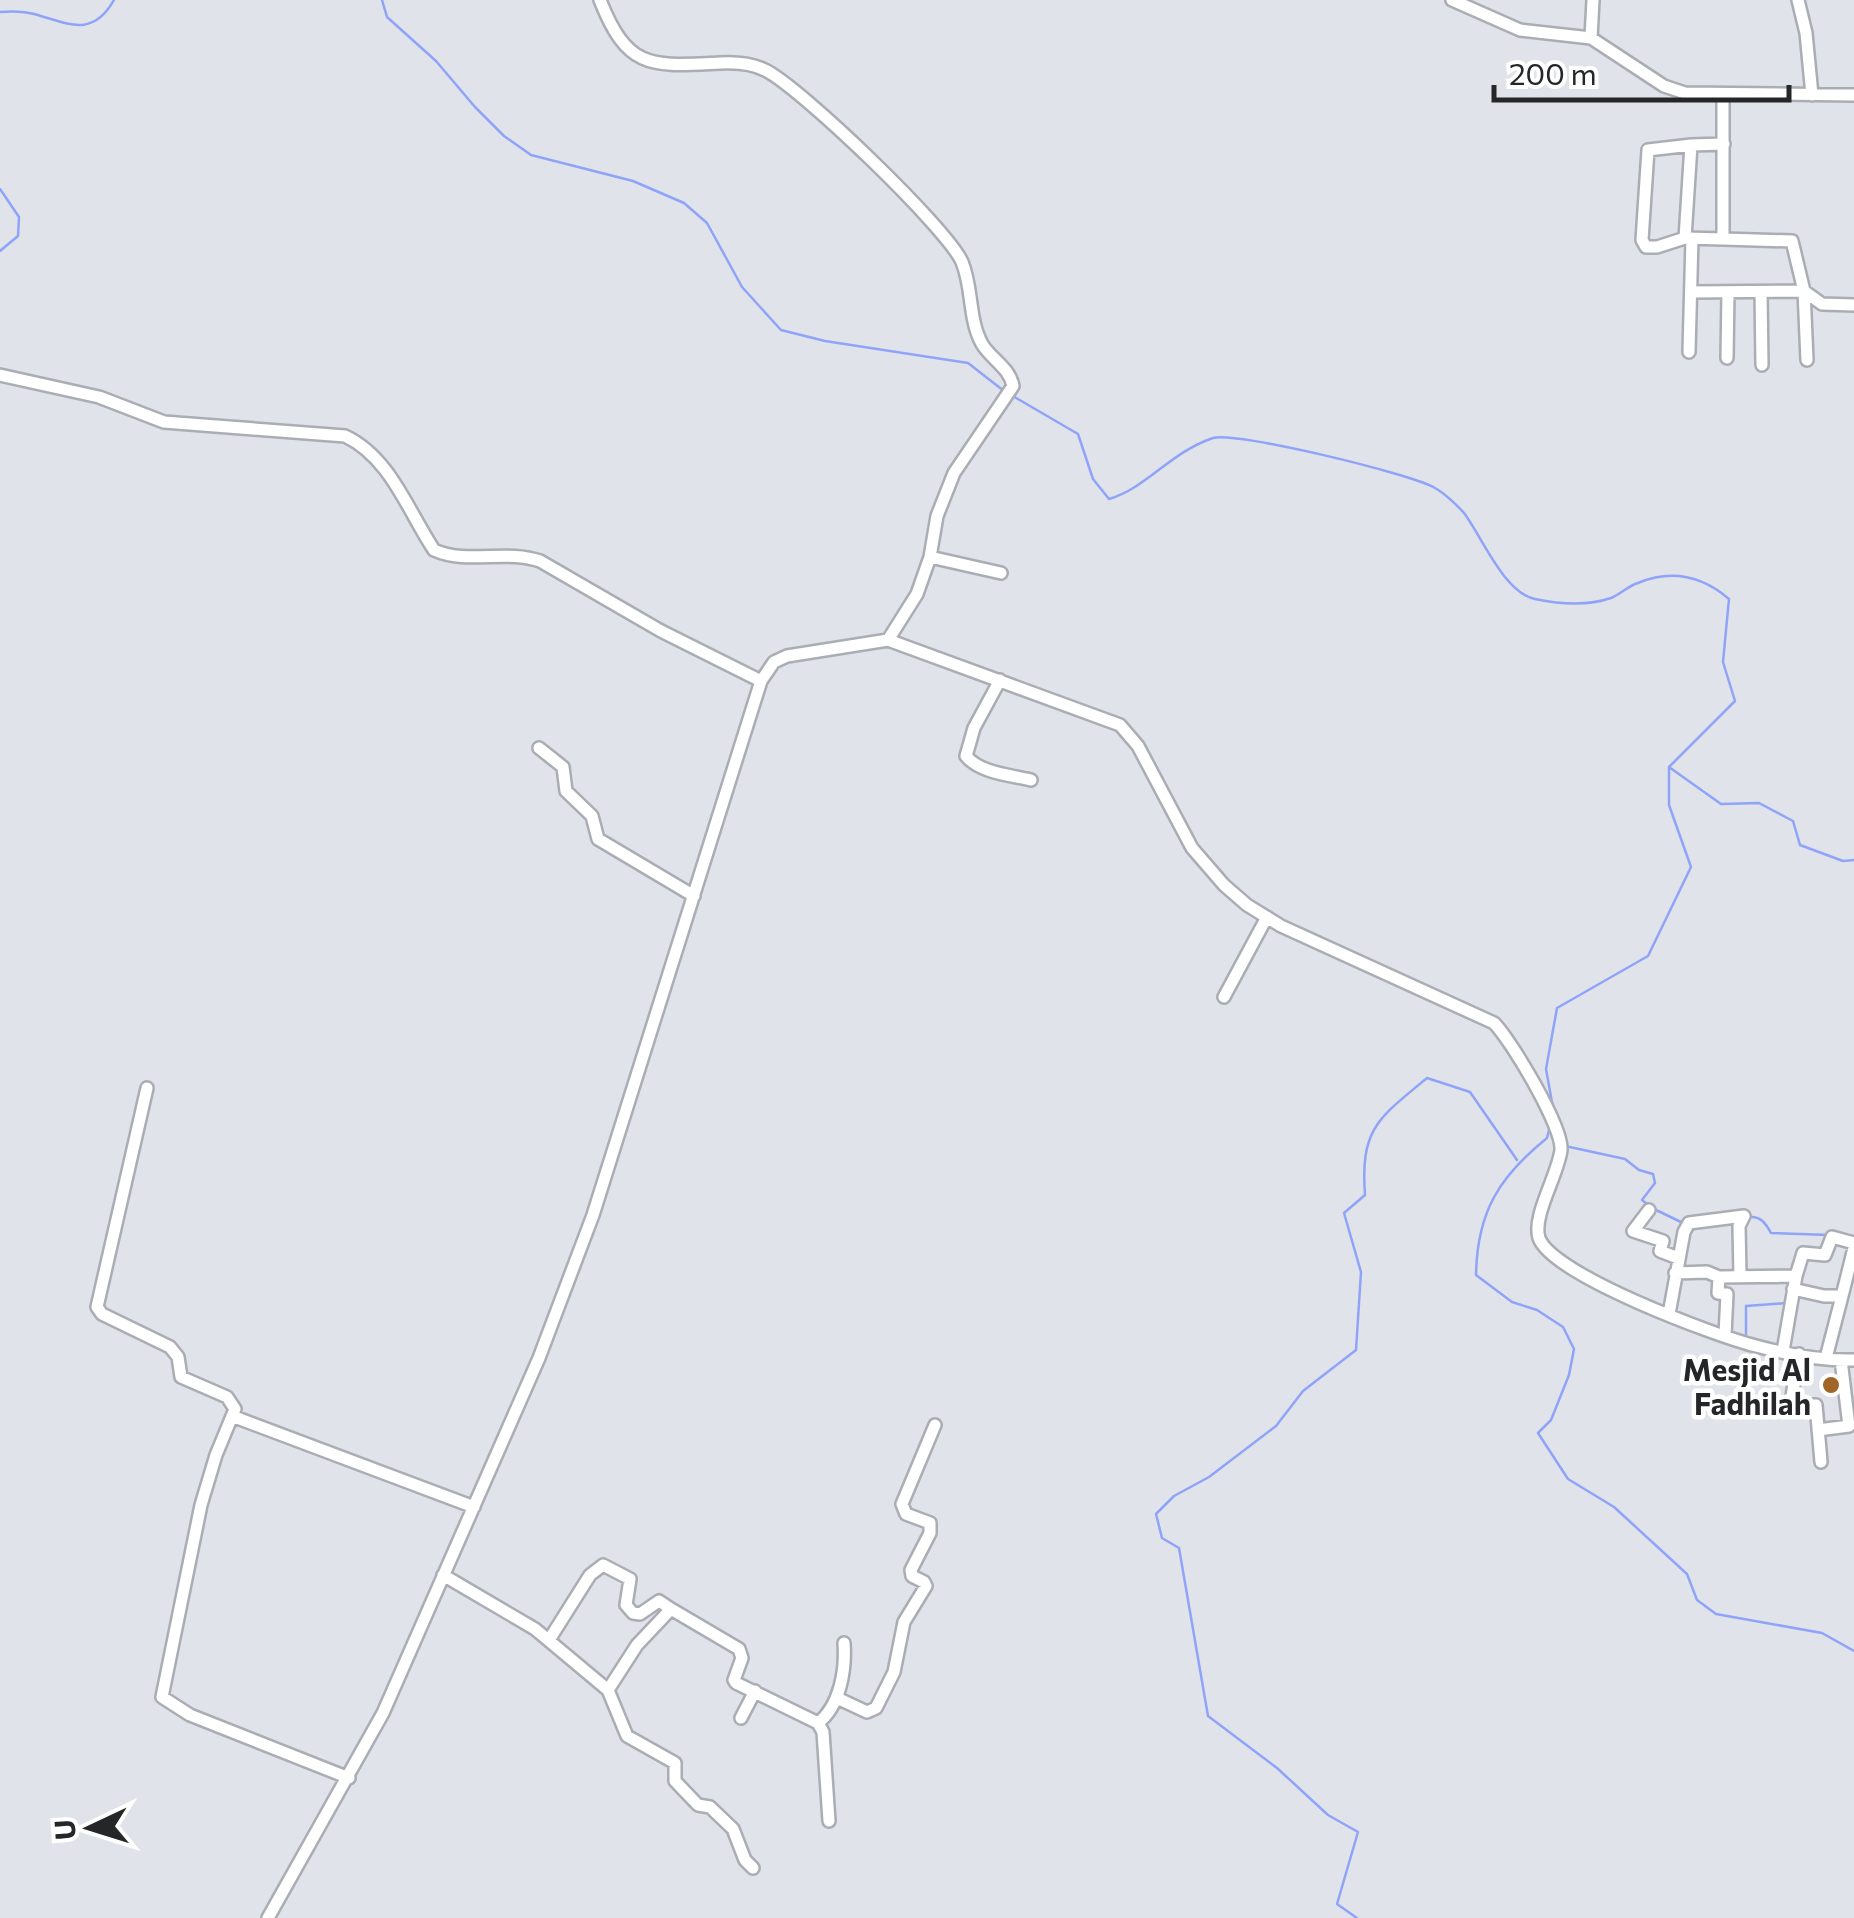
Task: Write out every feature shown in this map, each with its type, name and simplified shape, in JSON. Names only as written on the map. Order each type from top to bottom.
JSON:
[{"type":"street","points":[[600,0],[610,25],[626,47],[643,60],[657,64],[736,62],[776,75],[812,104],[958,254],[965,271],[975,328],[982,345],[1011,376],[1012,389],[954,473],[937,516],[930,557],[917,594],[888,640]]},
{"type":"street","points":[[1452,0],[1520,30],[1591,38],[1664,86],[1696,95],[1854,95]]},
{"type":"street","points":[[1591,38],[1592,0]]},
{"type":"street","points":[[1798,0],[1806,33],[1812,95]]},
{"type":"street","points":[[1723,94],[1723,239]]},
{"type":"street","points":[[1724,144],[1648,151],[1643,244],[1657,247],[1689,238],[1790,240],[1804,291],[1807,360]]},
{"type":"street","points":[[1689,352],[1692,145]]},
{"type":"street","points":[[1692,292],[1804,291],[1822,304],[1854,305]]},
{"type":"street","points":[[1727,358],[1728,292]]},
{"type":"street","points":[[1761,292],[1762,364]]},
{"type":"street","points":[[0,375],[99,396],[164,422],[345,436],[368,449],[380,463],[434,550],[540,561],[660,631],[761,681]]},
{"type":"street","points":[[930,557],[1000,573]]},
{"type":"street","points":[[268,1918],[383,1713],[539,1358],[593,1215],[761,681],[774,662],[788,656],[888,640],[1120,725],[1138,746],[1192,848],[1224,885],[1267,917],[1494,1023],[1552,1118],[1561,1147],[1538,1220],[1542,1244],[1549,1253],[1612,1292],[1755,1346],[1847,1360],[1849,1426],[1818,1430]]},
{"type":"street","points":[[1000,680],[974,728],[966,756],[987,770],[1032,780]]},
{"type":"street","points":[[539,748],[563,767],[566,791],[592,816],[598,840],[694,896]]},
{"type":"street","points":[[1224,997],[1267,917]]},
{"type":"street","points":[[147,1088],[97,1307],[102,1314],[175,1351],[181,1377],[227,1397],[235,1406],[201,1505],[162,1696],[190,1715],[349,1778]]},
{"type":"street","points":[[1649,1210],[1633,1230],[1662,1241],[1660,1251],[1678,1258]]},
{"type":"street","points":[[1669,1312],[1688,1224],[1744,1216],[1739,1226],[1740,1276]]},
{"type":"street","points":[[1784,1351],[1794,1282],[1803,1253],[1825,1255],[1832,1237],[1854,1246],[1848,1288],[1826,1358]]},
{"type":"street","points":[[1675,1273],[1707,1272],[1719,1277],[1794,1282],[1824,1296],[1848,1288]]},
{"type":"street","points":[[1719,1277],[1718,1293],[1727,1293],[1725,1335]]},
{"type":"street","points":[[1799,1354],[1791,1402],[1816,1405],[1821,1462]]},
{"type":"street","points":[[232,1416],[474,1507]]},
{"type":"street","points":[[837,1698],[867,1712],[874,1710],[894,1672],[904,1622],[926,1586],[912,1576],[911,1570],[930,1533],[930,1523],[906,1514],[902,1504],[935,1425]]},
{"type":"street","points":[[548,1640],[590,1574],[603,1565],[630,1579],[626,1605],[633,1613],[640,1614],[658,1601],[737,1647],[742,1658],[734,1681],[818,1723],[822,1730],[829,1821]]},
{"type":"street","points":[[443,1575],[548,1640],[608,1690],[627,1736],[675,1763],[675,1781],[698,1805],[710,1807],[733,1829],[744,1860],[753,1868]]},
{"type":"street","points":[[608,1690],[637,1645],[671,1609]]},
{"type":"street","points":[[818,1723],[837,1698],[844,1643]]},
{"type":"street","points":[[741,1718],[755,1691]]},
{"type":"waterway","points":[[0,12],[26,12],[68,24],[88,24],[106,12],[114,0]]},
{"type":"waterway","points":[[382,0],[387,17],[436,61],[504,136],[531,155],[633,181],[684,203],[707,223],[742,287],[781,330],[825,341],[968,363],[1004,391]]},
{"type":"waterway","points":[[0,189],[19,217],[18,236],[0,251]]},
{"type":"waterway","points":[[1011,395],[1078,434],[1093,479],[1109,499],[1136,487],[1197,444],[1213,438],[1254,441],[1360,464],[1435,488],[1464,513],[1503,575],[1535,599],[1593,602],[1663,576],[1697,580],[1729,599],[1723,662],[1735,701],[1669,767],[1669,805],[1691,867],[1648,956],[1557,1008],[1546,1069],[1553,1108]]},
{"type":"waterway","points":[[1669,767],[1721,804],[1759,803],[1793,821],[1800,845],[1843,861],[1854,860]]},
{"type":"waterway","points":[[1357,1918],[1337,1904],[1358,1832],[1328,1815],[1277,1768],[1208,1716],[1179,1548],[1162,1538],[1156,1514],[1174,1496],[1209,1477],[1276,1426],[1303,1391],[1356,1350],[1361,1272],[1344,1213],[1365,1195],[1364,1172],[1370,1139],[1396,1104],[1427,1078],[1470,1092],[1517,1160]]},
{"type":"waterway","points":[[1550,1126],[1547,1138],[1516,1167],[1486,1214],[1476,1275],[1512,1302],[1537,1310],[1563,1327],[1574,1349],[1569,1375],[1551,1420],[1538,1433],[1568,1479],[1614,1507],[1687,1574],[1697,1600],[1716,1614],[1822,1633],[1854,1651]]},
{"type":"waterway","points":[[1565,1146],[1625,1159],[1639,1170],[1653,1174],[1655,1183],[1642,1200],[1647,1204]]},
{"type":"waterway","points":[[1654,1209],[1683,1223]]},
{"type":"waterway","points":[[1750,1217],[1760,1219],[1771,1233],[1829,1235]]},
{"type":"waterway","points":[[1746,1338],[1746,1306],[1787,1303]]},
{"type":"place","name":"Mesjid Al Fadhilah","points":[[1831,1385]]}]
